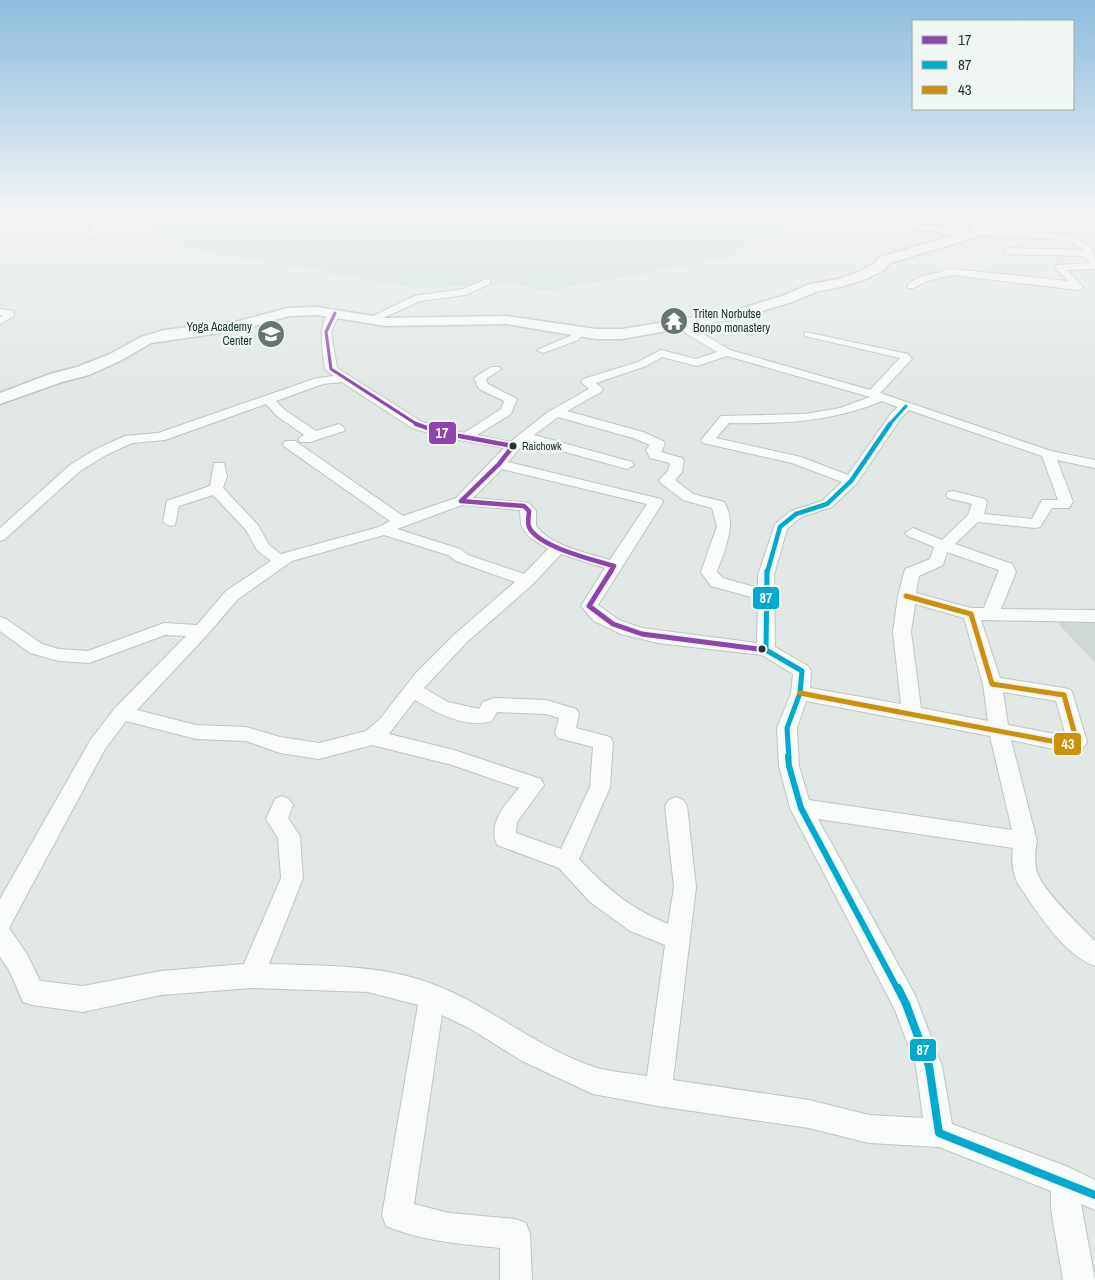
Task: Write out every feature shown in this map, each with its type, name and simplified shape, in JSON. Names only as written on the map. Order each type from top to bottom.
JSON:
[{"type":"street","points":[[0,399],[56,378],[83,371],[116,357],[140,343],[164,336],[240,325],[288,312],[304,310],[335,313],[370,320],[400,323],[474,319],[507,320],[580,332],[622,334],[734,315],[814,287],[841,283],[865,274]]},
{"type":"street","points":[[911,286],[923,279],[945,274]]},
{"type":"street","points":[[965,274],[1078,289],[1065,274]]},
{"type":"street","points":[[370,320],[418,298],[465,292],[488,282]]},
{"type":"street","points":[[0,312],[9,313],[9,316],[0,321]]},
{"type":"street","points":[[335,313],[326,332],[331,369],[343,378],[417,425],[438,432],[513,446]]},
{"type":"street","points":[[684,325],[691,332],[726,352],[877,396],[1048,454],[1095,464]]},
{"type":"street","points":[[543,350],[574,338],[580,332]]},
{"type":"street","points":[[809,334],[904,356],[906,359],[877,396],[860,408],[810,419],[768,421],[725,419],[708,440],[796,460],[851,480]]},
{"type":"street","points":[[461,501],[499,464],[513,446],[524,436],[581,397],[597,390],[587,382],[642,364],[661,353],[697,363],[726,352]]},
{"type":"street","points":[[466,436],[507,411],[511,399],[483,386],[480,378],[495,369]]},
{"type":"street","points":[[0,536],[61,480],[101,452],[130,439],[160,437],[321,381],[343,378]]},
{"type":"street","points":[[269,400],[281,413],[314,436]]},
{"type":"street","points":[[766,650],[766,575],[780,527],[796,514],[827,504],[851,480],[896,415],[906,406]]},
{"type":"street","points":[[558,413],[638,435],[658,444],[653,450],[655,454],[678,461],[675,472],[666,480],[688,497],[719,505],[724,526],[708,572],[717,582],[766,596]]},
{"type":"street","points":[[339,428],[290,444],[401,522]]},
{"type":"street","points":[[524,436],[627,465]]},
{"type":"street","points":[[975,516],[1035,524],[1047,503],[1064,504],[1066,502],[1048,454]]},
{"type":"street","points":[[499,464],[656,502],[589,606],[595,613],[615,626],[649,636],[766,650],[802,671],[800,693],[787,728],[789,766],[801,808],[906,1004],[929,1066],[939,1133]]},
{"type":"street","points":[[216,489],[220,476],[219,466]]},
{"type":"street","points":[[170,522],[172,504],[216,489]]},
{"type":"street","points":[[216,489],[253,528],[262,547],[280,561]]},
{"type":"street","points":[[912,712],[902,632],[910,573],[937,562],[939,551],[975,516],[980,502],[953,495]]},
{"type":"street","points":[[0,921],[98,744],[122,713],[201,631],[232,595],[280,561],[384,530],[461,501],[524,506],[529,511],[528,525],[533,533],[558,548],[614,566]]},
{"type":"street","points":[[384,530],[454,552],[462,558],[527,580]]},
{"type":"street","points":[[913,533],[944,546],[1006,567],[1008,572],[990,614]]},
{"type":"street","points":[[122,713],[196,732],[246,734],[272,744],[319,752],[372,737],[387,724],[421,679],[441,662],[462,638],[527,580],[558,548]]},
{"type":"street","points":[[906,596],[971,614],[1095,616]]},
{"type":"street","points":[[971,614],[992,684],[999,732],[1026,841],[1023,855],[1026,877],[1054,916],[1089,952],[1095,954]]},
{"type":"street","points":[[0,623],[36,649],[59,655],[89,657],[164,629],[201,631]]},
{"type":"street","points":[[800,693],[912,712],[999,732],[1072,745],[1077,742],[1064,695],[992,684]]},
{"type":"street","points":[[413,690],[443,708],[481,717],[485,716],[490,707],[494,705],[546,707],[569,714],[565,733],[603,742],[600,787],[567,861]]},
{"type":"street","points":[[372,737],[454,758],[534,785],[507,819],[504,838],[567,861],[598,895],[622,912],[638,923],[678,939]]},
{"type":"street","points":[[252,976],[292,878],[289,836],[277,819],[282,805]]},
{"type":"street","points":[[658,1092],[685,887],[676,806]]},
{"type":"street","points":[[801,808],[1026,841]]},
{"type":"street","points":[[0,936],[18,962],[32,993],[83,1000],[161,984],[252,976],[368,980],[432,996],[478,1019],[531,1052],[593,1080],[658,1092],[809,1114],[870,1129],[939,1133],[1015,1164],[1066,1181],[1095,1195]]},
{"type":"street","points":[[432,996],[420,1080],[407,1142],[397,1215],[449,1228],[514,1234],[516,1280]]},
{"type":"street","points":[[1066,1181],[1066,1210],[1079,1280]]},
{"type":"shaded area","points":[[1095,617],[1095,663],[1053,618]]},
{"type":"green space","points":[[335,274],[642,274],[546,291],[515,284],[417,288]]},
{"type":"transit line","name":"17","points":[[335,313],[326,332],[331,369],[417,425],[438,432],[513,446],[499,464],[461,501],[524,506],[529,511],[529,527],[534,534],[554,546],[614,566],[589,606],[600,617],[627,630],[642,634],[766,650]]},
{"type":"transit line","name":"87","points":[[906,406],[896,415],[851,481],[827,504],[796,514],[780,527],[766,575],[766,650],[802,671],[800,693],[787,728],[789,766],[801,808],[906,1004],[929,1066],[939,1133],[1037,1170],[1095,1195]]},
{"type":"transit line","name":"43","points":[[800,693],[1072,745],[1077,742],[1064,695],[992,684],[971,614],[906,596]]},
{"type":"place","name":"Triten Norbutse Bonpo monastery","points":[[674,321]]},
{"type":"place","name":"Yoga Academy Center","points":[[271,334]]},
{"type":"place","name":"Raichowk","points":[[513,446]]}]
